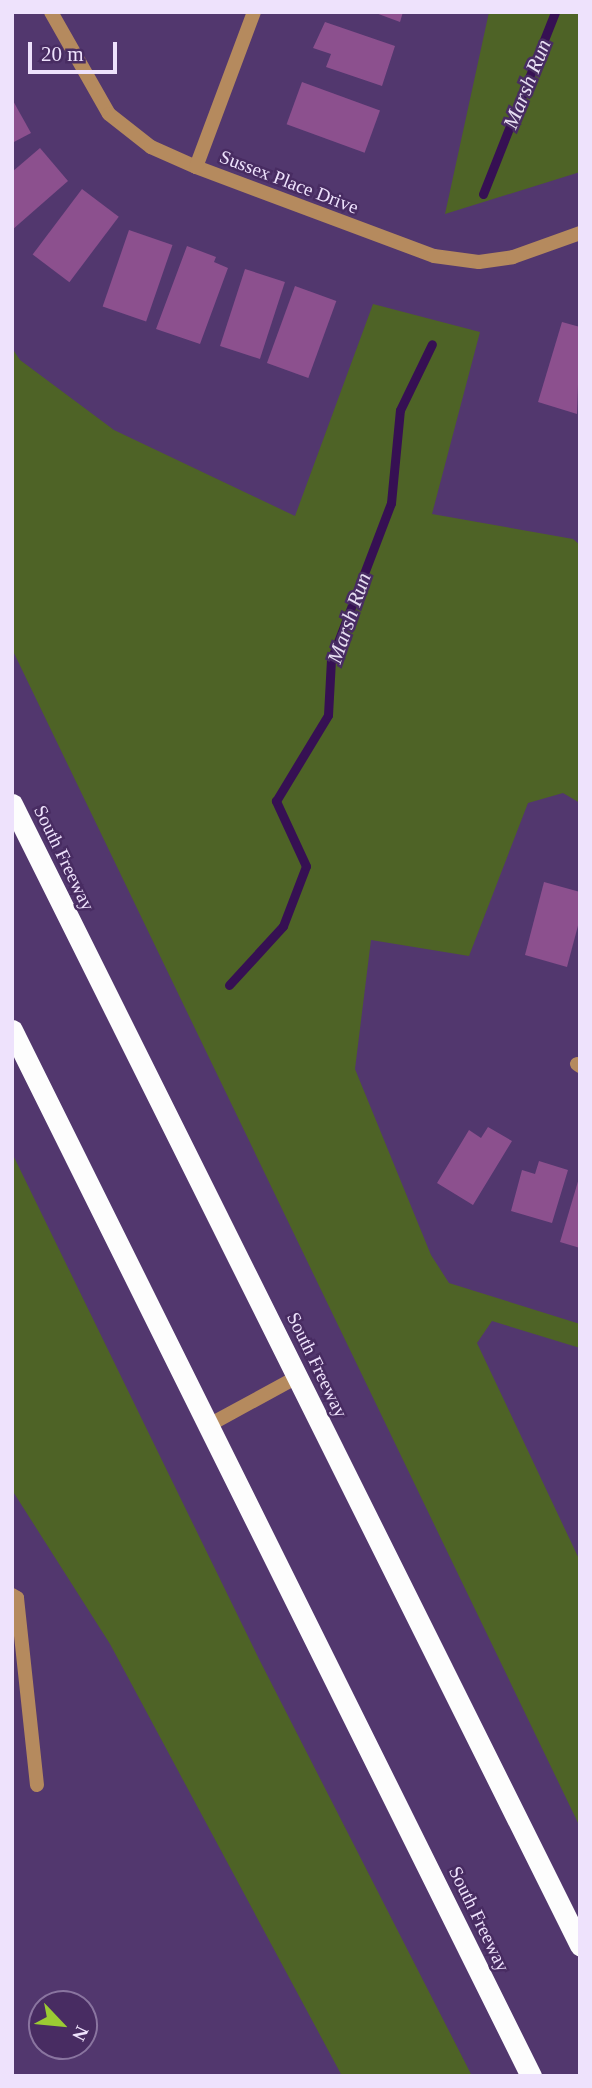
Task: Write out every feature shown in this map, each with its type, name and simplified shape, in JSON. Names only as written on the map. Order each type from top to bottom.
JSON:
[{"type":"highway","name":"South Freeway","points":[[12,804],[580,1945]]},
{"type":"highway","name":"South Freeway","points":[[12,1030],[531,2076]]},
{"type":"street","name":"Sussex Place Drive","points":[[51,12],[109,114],[151,147],[196,167],[434,257],[479,262],[513,257],[580,233]]},
{"type":"street","points":[[196,167],[254,12]]},
{"type":"street","points":[[208,1425],[297,1377]]},
{"type":"street","points":[[12,1595],[17,1598],[37,1785]]},
{"type":"green space","points":[[489,12],[580,12],[580,172],[445,214]]},
{"type":"green space","points":[[373,304],[480,332],[432,514],[573,539],[580,545],[580,803],[563,793],[528,803],[469,956],[371,940],[355,1069],[431,1255],[449,1283],[580,1324],[580,1348],[492,1321],[477,1343],[580,1561],[580,1827],[12,649],[12,348],[20,360],[114,430],[295,516]]},
{"type":"green space","points":[[12,1153],[259,1659],[472,2076],[342,2076],[110,1644],[12,1490]]},
{"type":"building","points":[[373,12],[403,12],[400,22]]},
{"type":"building","points":[[325,22],[395,46],[382,86],[326,67],[331,54],[313,48]]},
{"type":"building","points":[[302,82],[380,110],[365,153],[287,124]]},
{"type":"building","points":[[12,99],[31,133],[12,143]]},
{"type":"building","points":[[40,148],[68,181],[12,230],[12,172]]},
{"type":"building","points":[[82,189],[119,217],[69,282],[33,254]]},
{"type":"building","points":[[129,230],[172,245],[146,322],[103,307]]},
{"type":"building","points":[[187,246],[216,257],[214,262],[228,268],[200,344],[156,329]]},
{"type":"building","points":[[245,269],[285,282],[260,359],[220,346]]},
{"type":"building","points":[[295,286],[336,301],[308,378],[267,363]]},
{"type":"building","points":[[562,322],[580,327],[577,414],[538,402]]},
{"type":"building","points":[[544,882],[580,892],[580,918],[567,967],[525,955]]},
{"type":"building","points":[[488,1127],[512,1141],[473,1205],[437,1183],[469,1130],[481,1138]]},
{"type":"building","points":[[539,1161],[568,1170],[552,1223],[511,1211],[522,1170],[535,1174]]},
{"type":"building","points":[[580,1178],[580,1248],[560,1242]]},
{"type":"waterway","name":"Marsh Run","points":[[483,194],[555,12]]},
{"type":"waterway","name":"Marsh Run","points":[[229,985],[283,926],[306,866],[276,801],[328,715],[331,660],[391,503],[400,410],[432,344]]}]
